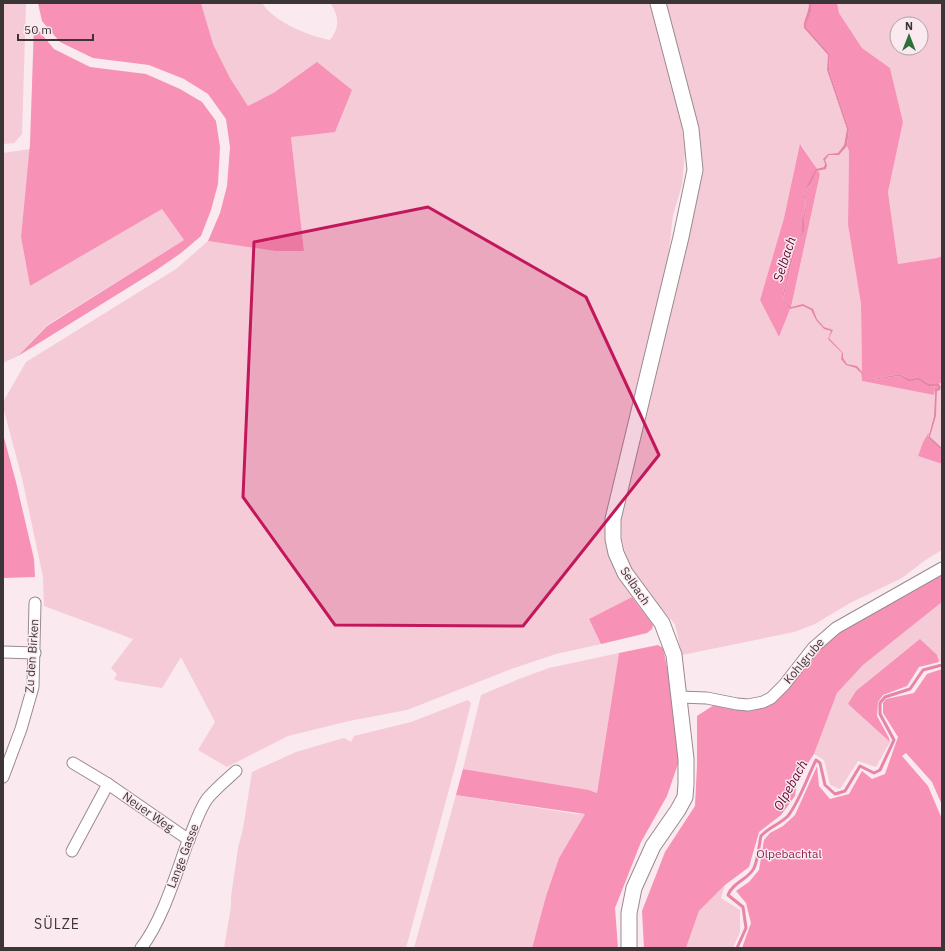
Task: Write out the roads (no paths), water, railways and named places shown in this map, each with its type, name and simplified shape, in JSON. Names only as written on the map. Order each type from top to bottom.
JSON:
[{"type":"street","name":"Selbach","points":[[629,948],[629,913],[634,888],[653,846],[678,810],[684,797],[686,784],[686,759],[674,655],[662,623],[625,573],[616,553],[613,539],[614,519],[695,170],[691,129],[658,3]]},
{"type":"street","name":"Kohlgrube","points":[[679,697],[707,698],[743,704],[756,704],[763,702],[771,698],[784,685],[813,648],[836,628],[942,568]]},
{"type":"street","name":"Zu den Birken","points":[[3,777],[21,729],[33,687],[35,654],[35,603]]},
{"type":"street","points":[[3,652],[35,654]]},
{"type":"street","name":"Neuer Weg","points":[[73,763],[108,784],[189,840]]},
{"type":"street","name":"Lange Gasse","points":[[142,948],[151,935],[189,840],[207,800],[221,784],[236,771]]},
{"type":"street","points":[[72,851],[108,784]]},
{"type":"waterway","name":"Olpebach","points":[[737,948],[746,928],[743,907],[728,895],[733,887],[752,872],[755,865],[761,836],[788,816],[800,796],[816,760],[820,763],[825,785],[835,794],[845,791],[860,766],[874,773],[880,770],[894,740],[880,714],[880,703],[885,697],[910,689],[923,670],[942,665]]},
{"type":"district","name":"SÜLZE","points":[[57,924]]},
{"type":"park label","name":"Olpebachtal","points":[[789,854]]}]
